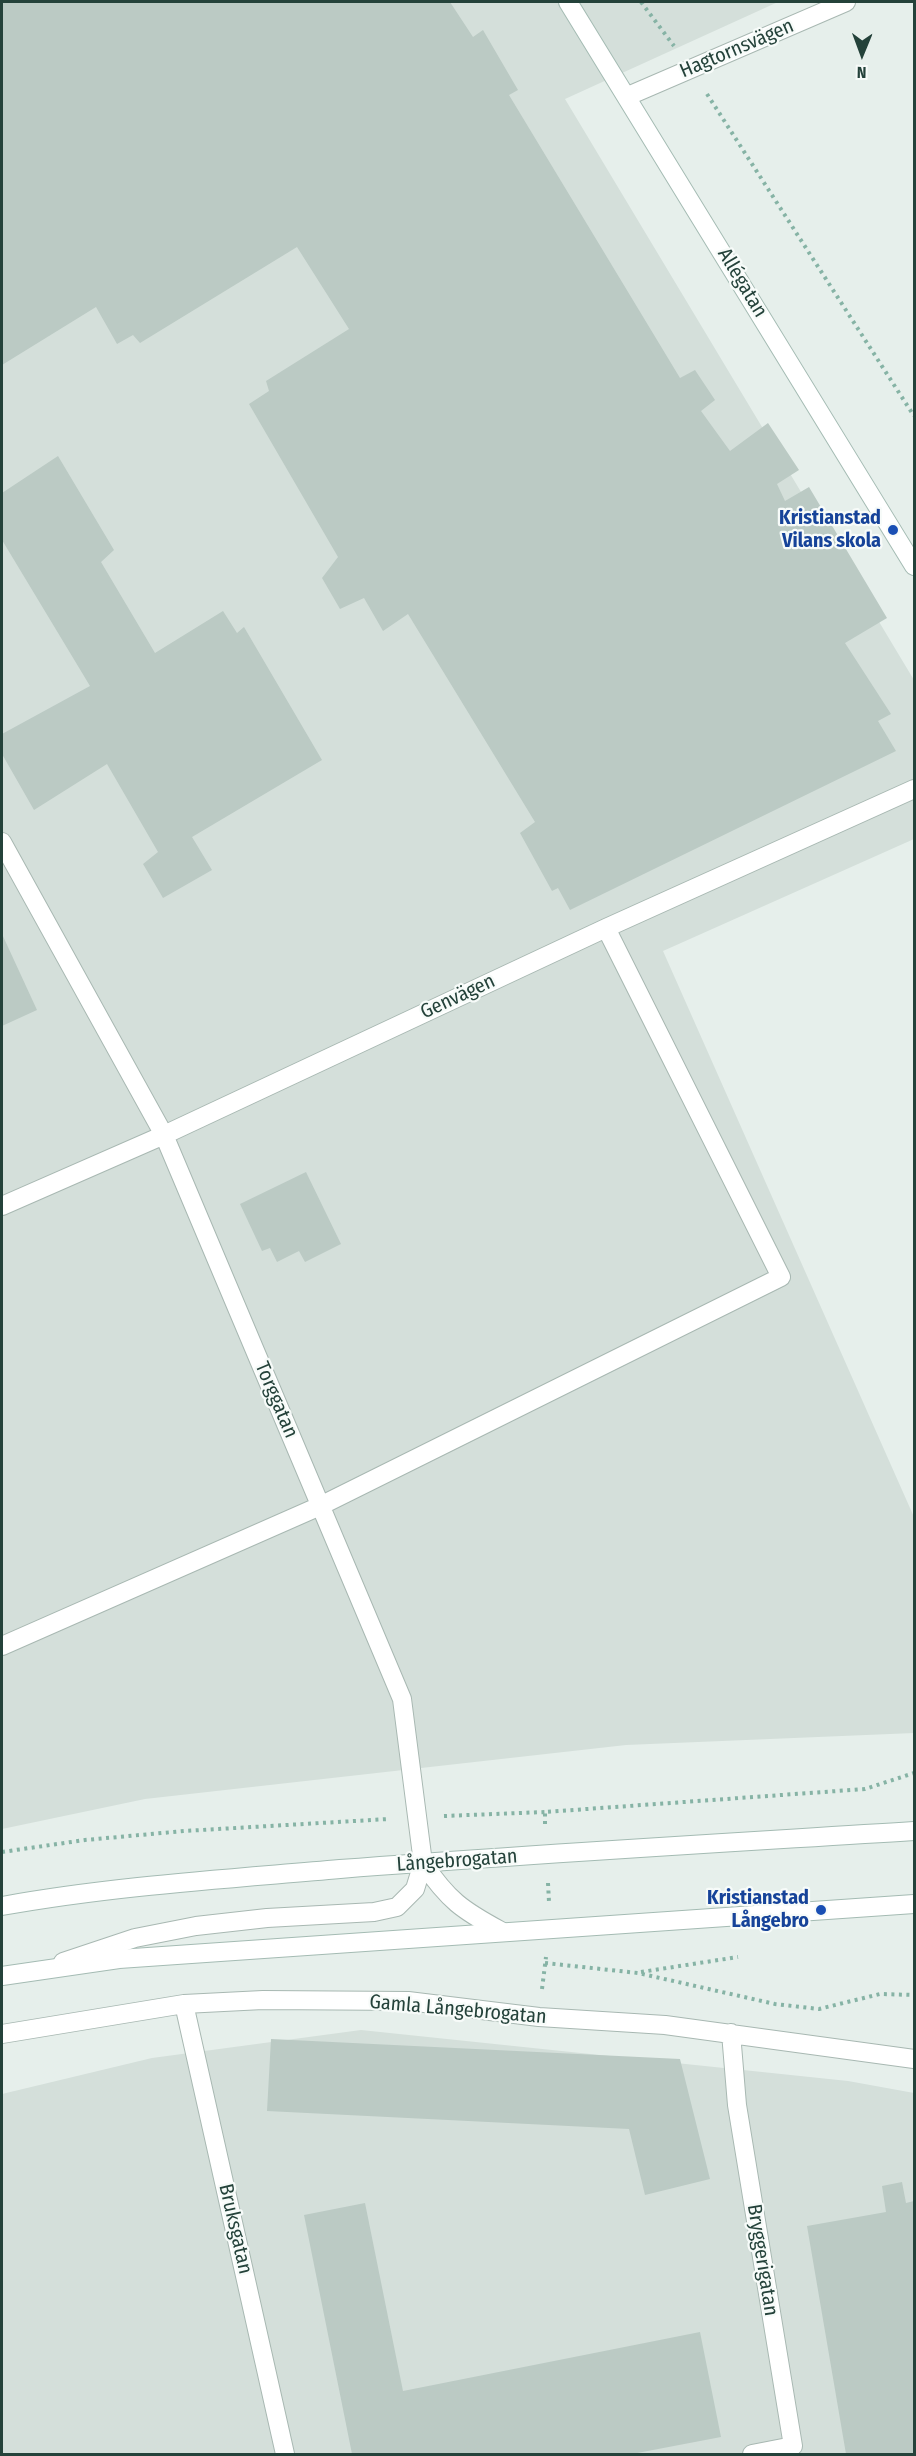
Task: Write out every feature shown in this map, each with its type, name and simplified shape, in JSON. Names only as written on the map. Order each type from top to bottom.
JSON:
[{"type":"street","name":"Allégatan","points":[[568,2],[628,96],[915,566]]},
{"type":"street","name":"Hagtornsvägen","points":[[628,96],[846,2]]},
{"type":"street","name":"Genvägen","points":[[2,1206],[164,1135],[606,928],[915,789]]},
{"type":"street","name":"Torggatan","points":[[2,842],[164,1135],[402,1699],[423,1863]]},
{"type":"street","points":[[2,1646],[320,1506],[781,1277],[606,928]]},
{"type":"street","name":"Långebrogatan","points":[[2,1906],[145,1885],[423,1863],[915,1831]]},
{"type":"street","points":[[423,1863],[440,1888],[465,1912],[501,1930]]},
{"type":"street","points":[[45,1968],[135,1938],[196,1926],[267,1918],[374,1912],[397,1907],[415,1889],[423,1863]]},
{"type":"street","points":[[2,1976],[119,1959],[501,1930],[915,1904]]},
{"type":"street","name":"Gamla Långebrogatan","points":[[2,2034],[184,2004],[263,2000],[408,2001],[538,2018],[665,2025],[915,2059]]},
{"type":"street","name":"Bruksgatan","points":[[184,2004],[285,2454]]},
{"type":"street","name":"Bryggerigatan","points":[[730,2033],[737,2105],[793,2446],[752,2454]]},
{"type":"path","points":[[641,2],[691,69],[915,416]]},
{"type":"path","points":[[2,1852],[85,1840],[173,1832],[417,1817],[545,1812]]},
{"type":"path","points":[[638,1973],[738,1957]]},
{"type":"path","points":[[545,1963],[638,1973],[775,2004],[819,2009],[880,1994],[915,1995]]},
{"type":"shaded area","points":[[2,2],[778,2],[565,99],[914,680],[914,839],[663,951],[914,1517],[914,1733],[626,1745],[145,1799],[2,1829]]},
{"type":"shaded area","points":[[361,2030],[848,2081],[914,2093],[914,2454],[2,2454],[2,2094],[152,2058]]},
{"type":"building","points":[[2,2],[450,2],[473,37],[483,30],[518,90],[509,95],[680,378],[695,370],[715,400],[701,411],[730,451],[768,423],[799,470],[777,484],[785,501],[809,487],[887,618],[845,643],[891,714],[878,721],[896,751],[570,910],[558,888],[552,891],[520,833],[535,822],[408,614],[383,631],[364,598],[340,609],[322,578],[338,557],[249,404],[269,391],[266,381],[349,329],[297,247],[140,343],[133,335],[117,344],[96,307],[2,365]]},
{"type":"building","points":[[58,456],[114,550],[101,562],[155,653],[223,611],[237,633],[244,627],[322,760],[192,837],[212,870],[163,898],[143,864],[158,852],[107,764],[34,810],[2,754],[2,734],[90,686],[2,540],[2,493]]},
{"type":"building","points":[[2,934],[37,1010],[2,1026]]},
{"type":"building","points":[[306,1172],[341,1244],[305,1262],[299,1251],[277,1262],[270,1248],[262,1251],[240,1204]]},
{"type":"building","points":[[271,2039],[680,2059],[710,2179],[645,2195],[629,2129],[267,2111]]},
{"type":"building","points":[[902,2182],[906,2203],[914,2201],[914,2454],[846,2454],[807,2226],[886,2212],[882,2186]]},
{"type":"building","points":[[365,2203],[403,2391],[700,2332],[721,2437],[632,2454],[352,2454],[304,2215]]},
{"type":"place","name":"Kristianstad Vilans skola","points":[[893,530]]},
{"type":"place","name":"Kristianstad Långebro","points":[[821,1910]]}]
